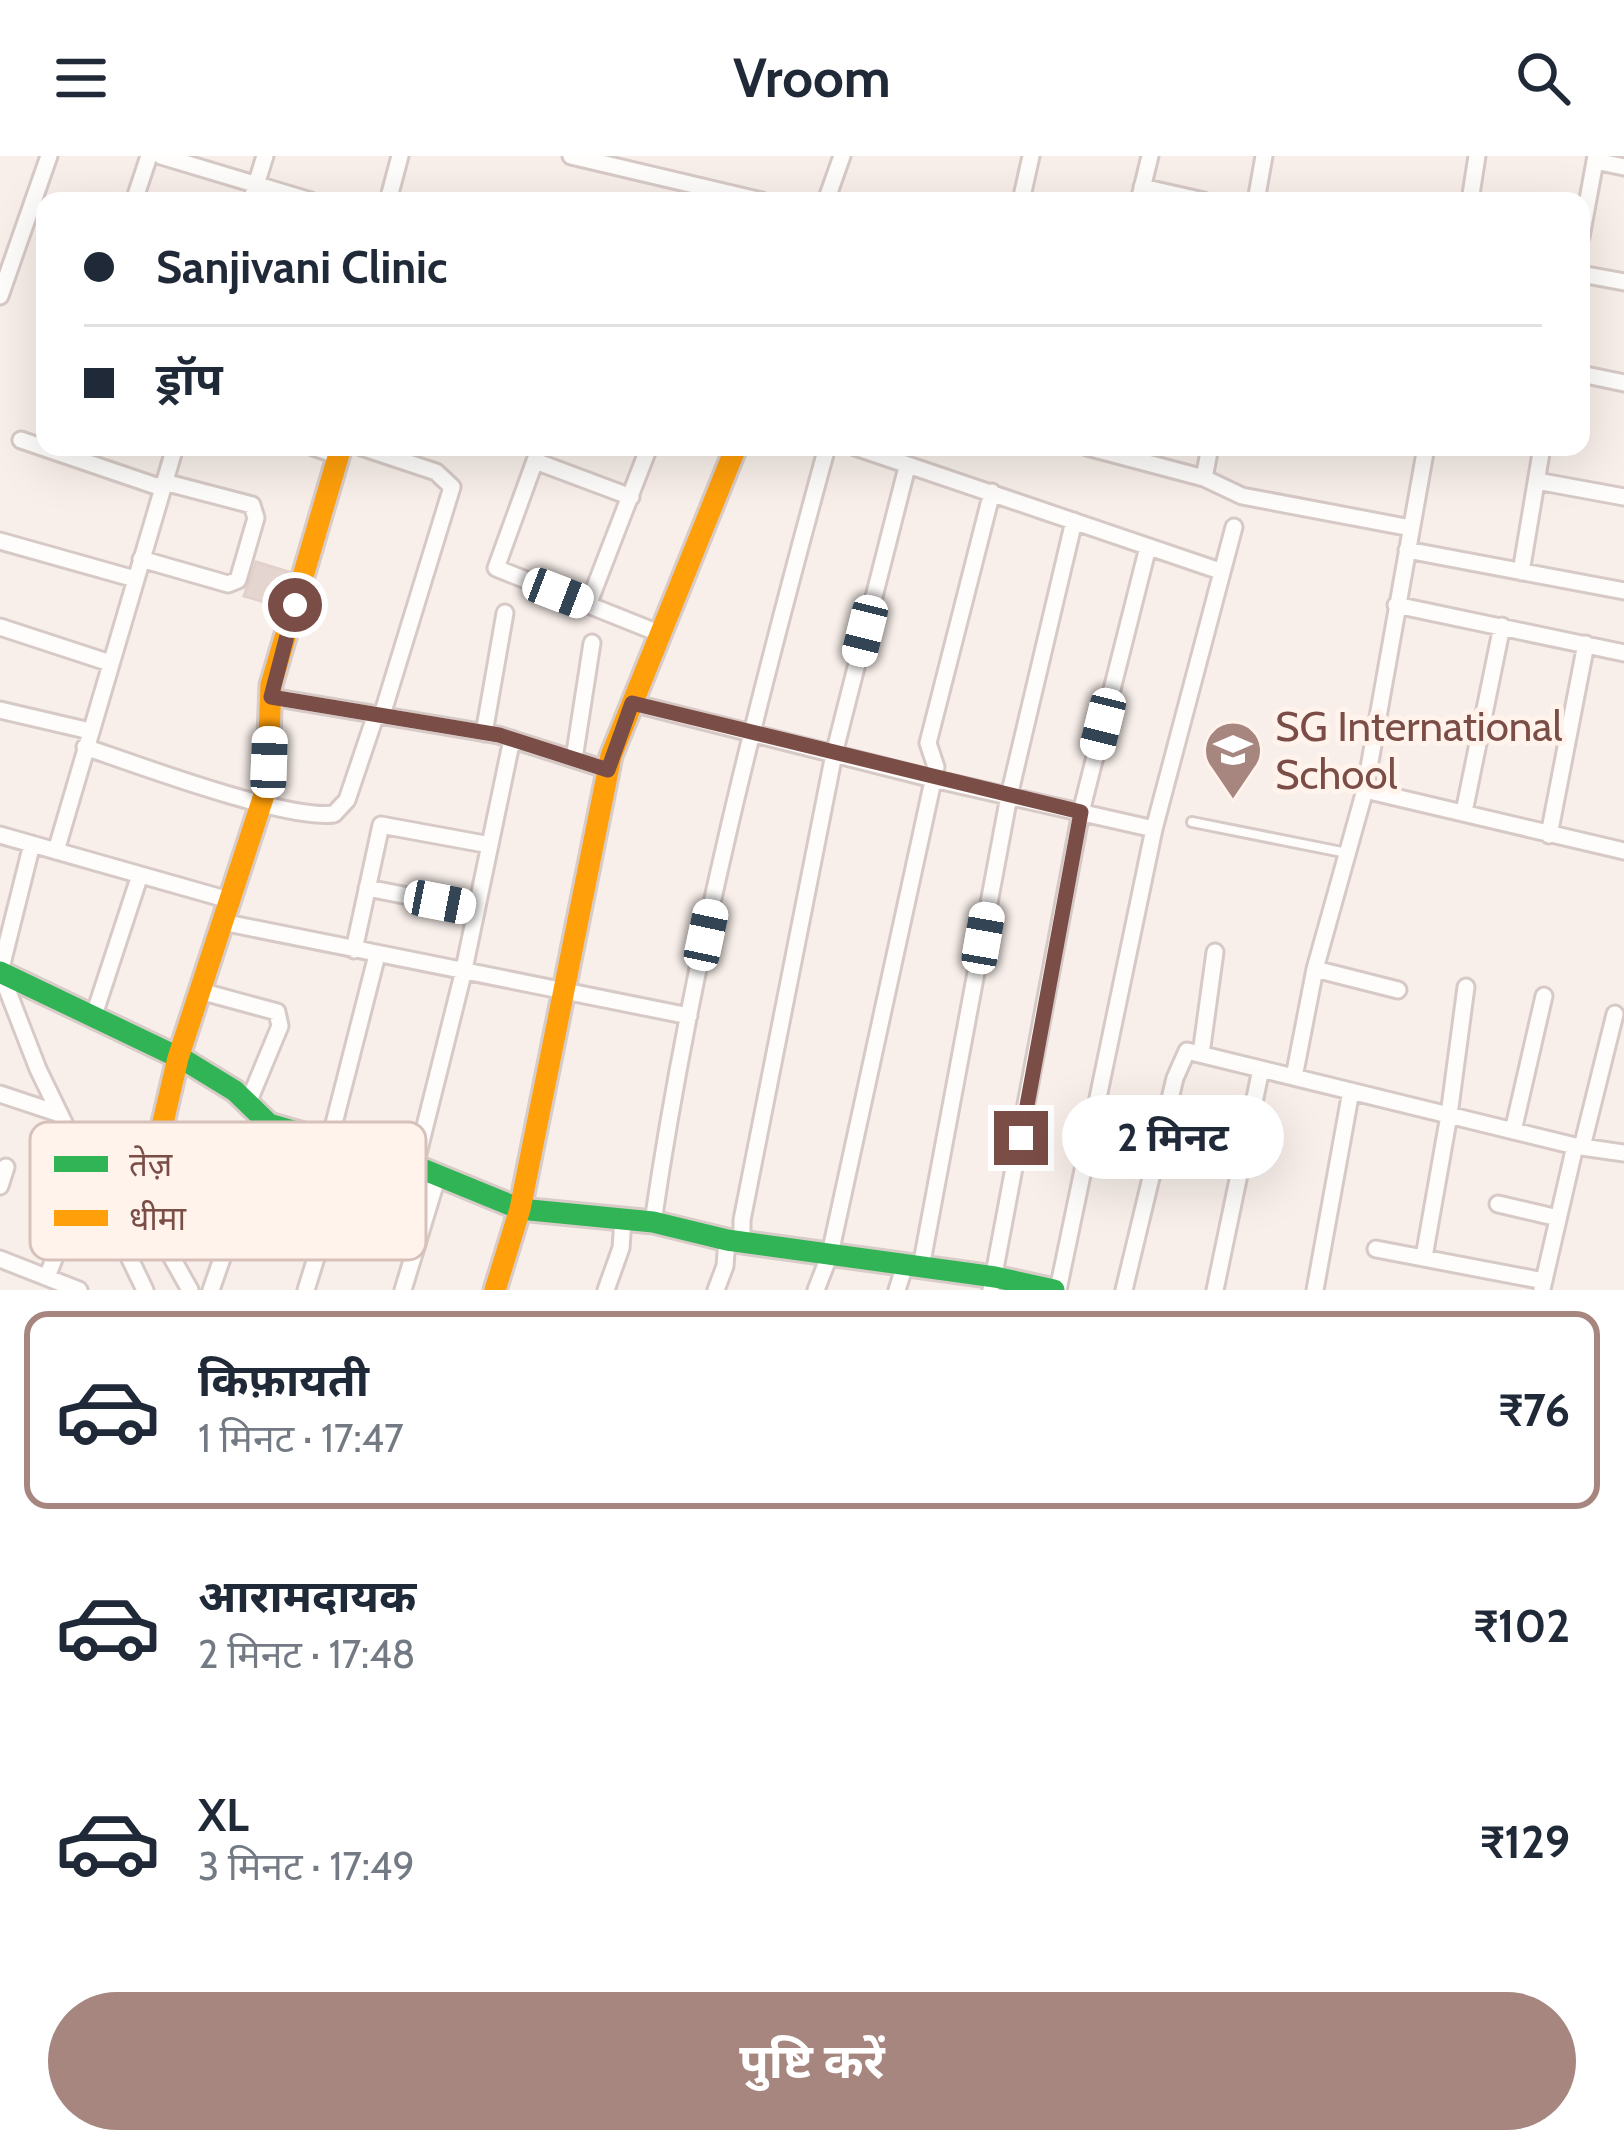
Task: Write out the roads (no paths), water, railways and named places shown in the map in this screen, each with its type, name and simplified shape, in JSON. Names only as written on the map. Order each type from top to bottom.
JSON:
[{"type":"street","points":[[36,192],[49,156]]},
{"type":"street","points":[[137,192],[149,156]]},
{"type":"street","points":[[161,156],[251,192]]},
{"type":"street","points":[[253,192],[265,156]]},
{"type":"street","points":[[390,192],[400,156]]},
{"type":"street","points":[[572,156],[723,192]]},
{"type":"street","points":[[648,174],[652,156]]},
{"type":"street","points":[[829,192],[842,156]]},
{"type":"street","points":[[1023,192],[1031,156]]},
{"type":"street","points":[[1141,192],[1150,156]]},
{"type":"street","points":[[1258,192],[1264,156]]},
{"type":"street","points":[[1471,192],[1477,156]]},
{"type":"street","points":[[1589,192],[1595,158],[1624,167]]},
{"type":"street","points":[[0,296],[36,193]]},
{"type":"street","points":[[1590,276],[1624,282]]},
{"type":"street","points":[[1590,376],[1624,383]]},
{"type":"street","points":[[21,440],[36,444]]},
{"type":"street","points":[[74,456],[163,485],[252,505],[256,518],[233,584],[141,559]]},
{"type":"street","points":[[56,851],[172,456]]},
{"type":"street","points":[[163,1122],[178,1058],[261,802],[269,762],[271,697],[339,456]]},
{"type":"street","points":[[0,710],[261,802],[322,816],[342,810],[379,715],[452,487],[436,472],[388,456]]},
{"type":"street","points":[[537,456],[496,568],[661,634]]},
{"type":"street","points":[[542,456],[631,497]]},
{"type":"street","points":[[588,605],[646,456]]},
{"type":"street","points":[[495,1290],[520,1209],[608,770],[732,456]]},
{"type":"street","points":[[653,1222],[670,1103],[749,733],[825,456]]},
{"type":"street","points":[[880,456],[1220,571]]},
{"type":"street","points":[[1121,456],[1204,478],[1242,496],[1411,528]]},
{"type":"street","points":[[1204,478],[1208,456]]},
{"type":"street","points":[[1294,1077],[1315,969],[1365,790],[1424,456]]},
{"type":"street","points":[[1521,572],[1541,456]]},
{"type":"street","points":[[716,1290],[742,1220],[834,754],[907,466]]},
{"type":"street","points":[[1537,481],[1624,496]]},
{"type":"street","points":[[816,1290],[830,1254],[936,766],[928,743],[992,492]]},
{"type":"street","points":[[897,1290],[913,1266],[1009,796],[1074,521]]},
{"type":"street","points":[[426,1170],[520,1209],[653,1222],[734,1241],[1056,1290],[1154,829],[1234,527]]},
{"type":"street","points":[[0,541],[135,580]]},
{"type":"street","points":[[993,1284],[1081,812],[1148,547]]},
{"type":"street","points":[[1406,550],[1624,591]]},
{"type":"street","points":[[1396,604],[1624,653]]},
{"type":"street","points":[[484,733],[505,613]]},
{"type":"street","points":[[1464,812],[1502,626]]},
{"type":"street","points":[[0,627],[110,663]]},
{"type":"street","points":[[574,759],[592,643]]},
{"type":"street","points":[[1549,835],[1586,644]]},
{"type":"street","points":[[271,697],[512,739],[608,770]]},
{"type":"street","points":[[632,703],[1154,829]]},
{"type":"street","points":[[426,1122],[463,974],[512,739]]},
{"type":"street","points":[[1365,790],[1624,851]]},
{"type":"street","points":[[354,950],[381,825],[490,845]]},
{"type":"street","points":[[0,835],[140,875],[225,911],[354,950],[689,1016]]},
{"type":"street","points":[[32,844],[0,971],[64,1122]]},
{"type":"street","points":[[94,1015],[140,875]]},
{"type":"street","points":[[368,888],[476,909]]},
{"type":"street","points":[[1201,1054],[1215,952]]},
{"type":"street","points":[[345,1122],[377,956]]},
{"type":"street","points":[[1315,969],[1398,991]]},
{"type":"street","points":[[0,971],[178,1058],[236,1091],[267,1122]]},
{"type":"street","points":[[1424,1257],[1466,987]]},
{"type":"street","points":[[200,992],[277,1012],[280,1026],[248,1103]]},
{"type":"street","points":[[1513,1131],[1544,996]]},
{"type":"street","points":[[1376,1249],[1543,1285],[1615,1014]]},
{"type":"street","points":[[1124,1290],[1175,1078],[1187,1051],[1513,1131],[1624,1153]]},
{"type":"street","points":[[1215,1290],[1261,1069]]},
{"type":"street","points":[[1316,1290],[1351,1091]]},
{"type":"street","points":[[0,1094],[60,1114]]},
{"type":"street","points":[[0,1186],[6,1167]]},
{"type":"street","points":[[426,1212],[437,1175]]},
{"type":"street","points":[[1498,1204],[1558,1218]]},
{"type":"street","points":[[606,1290],[621,1248],[623,1220]]},
{"type":"street","points":[[0,1259],[80,1290]]},
{"type":"street","points":[[47,1277],[54,1260]]},
{"type":"street","points":[[131,1260],[145,1290]]},
{"type":"street","points":[[173,1260],[190,1290]]},
{"type":"street","points":[[211,1290],[221,1260]]},
{"type":"street","points":[[306,1290],[313,1260]]},
{"type":"street","points":[[403,1290],[412,1260]]},
{"type":"lane","points":[[1192,822],[1348,853]]},
{"type":"place","name":"SG International School","points":[[1233,801]]}]
